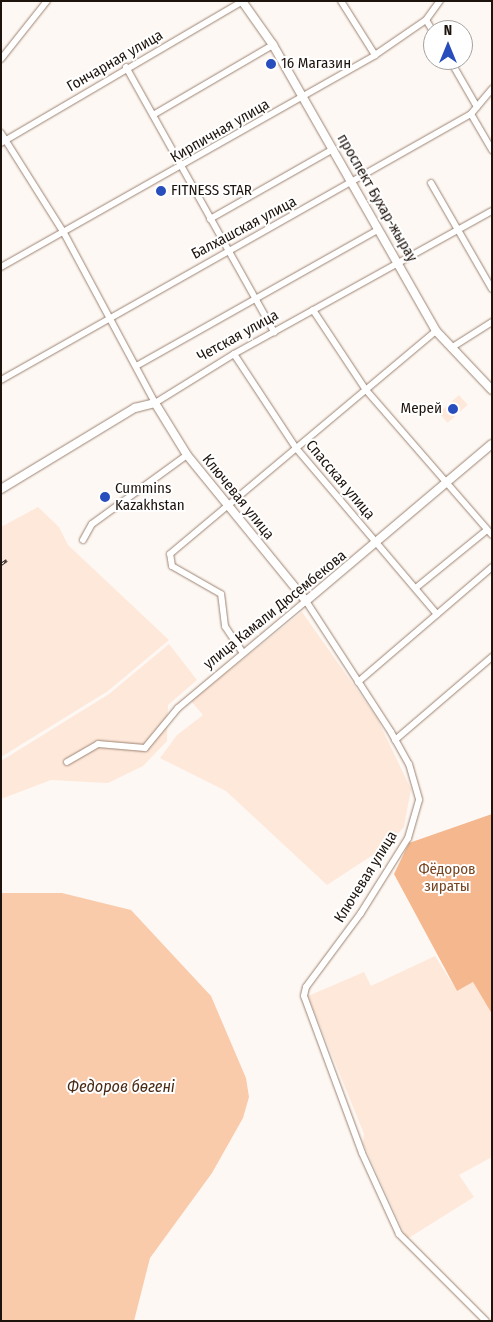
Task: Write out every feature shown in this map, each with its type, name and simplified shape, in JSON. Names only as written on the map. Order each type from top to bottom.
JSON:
[{"type":"main road","name":"проспект Бухар-жырау","points":[[242,1],[251,10],[273,45],[436,331],[492,390]]},
{"type":"main road","name":"проспект Бухар-жырау","points":[[250,1],[251,10]]},
{"type":"main road","name":"Ключевая улица","points":[[156,404],[187,455],[306,602]]},
{"type":"main road","name":"Четская улица","points":[[1,489],[135,408],[156,404]]},
{"type":"main road","name":"улица Камали Дюсембекова","points":[[306,602],[378,545],[492,444]]},
{"type":"street","points":[[1,59],[47,1]]},
{"type":"street","name":"Гончарная улица","points":[[4,141],[126,67],[242,1]]},
{"type":"street","points":[[341,1],[375,54]]},
{"type":"street","name":"Кирпичная улица","points":[[426,20],[440,1]]},
{"type":"street","name":"Кирпичная улица","points":[[1,267],[182,168],[375,54],[423,22]]},
{"type":"street","points":[[153,116],[273,45]]},
{"type":"street","points":[[126,67],[274,332]]},
{"type":"street","points":[[456,70],[477,108]]},
{"type":"street","name":"Балхашская улица","points":[[1,380],[228,250],[353,183],[471,114],[492,89]]},
{"type":"street","points":[[471,114],[492,150]]},
{"type":"street","name":"Ключевая улица","points":[[1,133],[4,141],[64,233],[138,366],[156,404]]},
{"type":"street","name":"Балхашская улица","points":[[210,218],[333,149]]},
{"type":"street","points":[[431,183],[492,289]]},
{"type":"street","name":"Четская улица","points":[[156,404],[234,354],[492,211]]},
{"type":"street","points":[[138,366],[378,230]]},
{"type":"street","points":[[313,310],[366,390],[489,533],[416,587]]},
{"type":"street","points":[[451,348],[492,322]]},
{"type":"street","points":[[242,653],[225,626],[221,594],[168,560],[175,548],[228,507],[436,331]]},
{"type":"street","name":"Спасская улица","points":[[234,354],[296,448],[437,614]]},
{"type":"street","name":"Ключевая улица","points":[[83,540],[92,524],[187,455]]},
{"type":"street","points":[[358,682],[492,567]]},
{"type":"street","name":"Ключевая улица","points":[[306,602],[395,740],[419,794],[418,815],[361,913],[306,987],[304,996],[362,1153],[399,1234],[486,1321]]},
{"type":"street","name":"улица Камали Дюсембекова","points":[[67,762],[98,744],[145,748],[178,708],[242,653],[306,602]]},
{"type":"street","points":[[395,740],[492,657]]},
{"type":"shaded area","name":"Мерей","points":[[459,395],[468,405],[448,423],[439,413]]},
{"type":"shaded area","points":[[38,507],[59,527],[68,545],[169,640],[108,691],[1,757],[1,527]]},
{"type":"shaded area","points":[[302,612],[377,718],[411,789],[404,827],[385,847],[327,885],[226,791],[160,758],[177,735],[203,715],[191,701]]},
{"type":"shaded area","points":[[169,644],[197,680],[168,705],[167,741],[143,766],[108,783],[51,780],[1,799],[1,761],[109,694]]},
{"type":"shaded area","points":[[435,956],[457,991],[473,982],[492,1014],[492,1157],[459,1175],[474,1197],[407,1239],[363,1143],[364,1134],[308,996],[364,972],[371,986]]},
{"type":"green space","name":"Фёдоров зираты","points":[[492,814],[492,1014],[473,982],[457,991],[394,874],[409,843]]},
{"type":"water","name":"Федоров бөгені","points":[[1,893],[62,893],[131,910],[211,996],[246,1078],[249,1097],[243,1118],[212,1173],[150,1258],[134,1321],[1,1321]]},
{"type":"railway","points":[[1,564],[7,560]]},
{"type":"place","name":"16 Магазин","points":[[271,64]]},
{"type":"place","name":"FITNESS STAR","points":[[161,191]]},
{"type":"place","name":"Мерей","points":[[453,409]]},
{"type":"place","name":"Cummins Kazakhstan","points":[[105,497]]}]
